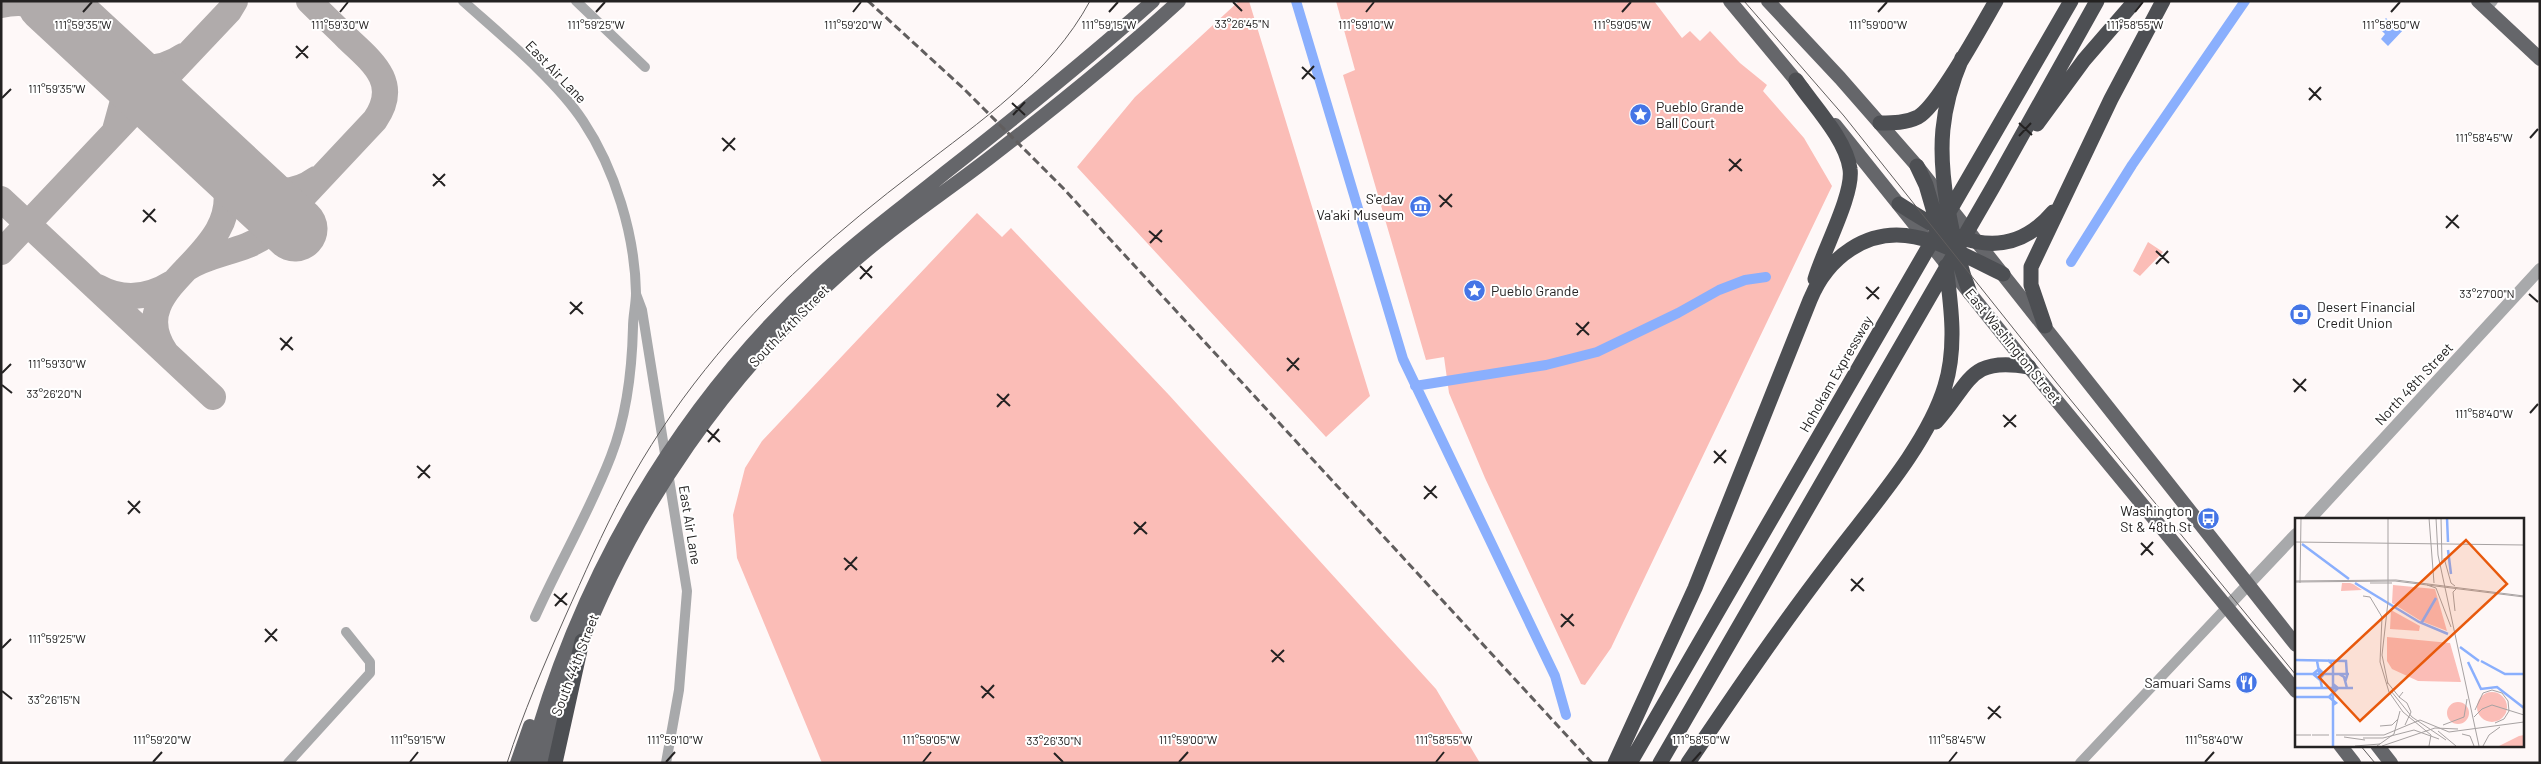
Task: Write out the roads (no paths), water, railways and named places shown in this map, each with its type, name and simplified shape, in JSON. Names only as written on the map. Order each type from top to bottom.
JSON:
[{"type":"highway","points":[[1880,123],[1905,122],[1923,113],[1962,58],[1996,1]]},
{"type":"highway","name":"Hohokam Expressway","points":[[1625,759],[1900,296],[2071,1]]},
{"type":"highway","points":[[1660,763],[1918,318],[2097,1]]},
{"type":"highway","points":[[1993,187],[2068,81],[2135,1]]},
{"type":"highway","points":[[2045,326],[2033,295],[2029,272],[2060,203],[2126,69],[2163,1]]},
{"type":"highway","points":[[1922,438],[1939,404],[1950,365],[1952,315],[1944,244],[1947,204],[1941,150],[1943,121],[1951,86],[1962,58]]},
{"type":"highway","points":[[1796,80],[1837,137],[1850,169],[1848,191],[1820,262],[1810,300]]},
{"type":"highway","points":[[1917,166],[1944,244],[1970,293]]},
{"type":"highway","points":[[1899,204],[1944,244],[1979,244],[2003,242],[2030,232],[2049,217],[2060,203]]},
{"type":"highway","points":[[1625,759],[1820,278],[1831,264],[1856,245],[1881,237],[1898,235],[1914,236],[1944,244],[2003,274]]},
{"type":"highway","points":[[1688,763],[1790,615],[1922,438],[1978,370],[1990,364],[2003,363],[2029,367]]},
{"type":"highway","points":[[555,763],[582,642]]},
{"type":"main road","name":"South 44th Street","points":[[529,763],[541,717],[566,645],[601,569],[641,495],[682,432],[723,379],[768,327],[817,278],[875,228],[1039,98],[1152,1]]},
{"type":"main road","name":"South 44th Street","points":[[541,763],[560,700],[605,589],[654,498],[684,451],[714,410],[775,339],[846,268],[1071,94],[1179,1]]},
{"type":"main road","points":[[1730,1],[1835,124],[1899,204]]},
{"type":"main road","points":[[1768,1],[1917,166],[2295,644]]},
{"type":"main road","points":[[2486,4],[2540,59]]},
{"type":"main road","name":"East Washington Street","points":[[1970,293],[2295,690]]},
{"type":"main road","points":[[517,763],[566,645]]},
{"type":"main road","points":[[2341,746],[2354,763]]},
{"type":"main road","points":[[2378,746],[2391,763]]},
{"type":"street","name":"East Air Lane","points":[[463,1],[560,92],[583,120],[600,149],[623,211],[636,293],[642,310],[687,591],[679,690],[666,763]]},
{"type":"street","points":[[576,1],[645,67]]},
{"type":"street","name":"North 48th Street","points":[[2311,518],[2540,269]]},
{"type":"street","name":"East Air Lane","points":[[535,617],[611,457],[623,423],[630,386],[636,293]]},
{"type":"street","points":[[2080,763],[2295,535]]},
{"type":"street","points":[[288,763],[370,673],[370,662],[346,632]]},
{"type":"water","points":[[2386,18],[2393,25],[2397,21],[2405,28],[2388,46],[2381,39],[2385,34],[2378,27]]},
{"type":"waterway","points":[[1296,1],[1403,359],[1555,676],[1566,715]]},
{"type":"waterway","points":[[2071,262],[2132,165],[2245,1]]},
{"type":"waterway","points":[[1415,386],[1546,365],[1597,352],[1678,313],[1719,290],[1745,280],[1766,277]]},
{"type":"tram line","points":[[507,763],[549,653],[616,507],[642,460],[705,369],[779,287],[819,250],[874,204],[989,115],[1034,74],[1074,28],[1090,1]]},
{"type":"tram line","points":[[1744,1],[1844,116],[2056,382],[2295,674]]},
{"type":"tram line","points":[[2361,746],[2375,763]]},
{"type":"railway","points":[[868,1],[963,88],[1063,188],[1592,763]]},
{"type":"place","name":"Pueblo Grande Ball Court","points":[[1640,115]]},
{"type":"place","name":"S'edav Va'aki Museum","points":[[1420,207]]},
{"type":"place","name":"Pueblo Grande","points":[[1475,291]]},
{"type":"place","name":"Desert Financial Credit Union","points":[[2301,315]]},
{"type":"place","name":"Washington St & 48th St","points":[[2208,519]]},
{"type":"place","name":"Samuari Sams","points":[[2247,683]]}]
